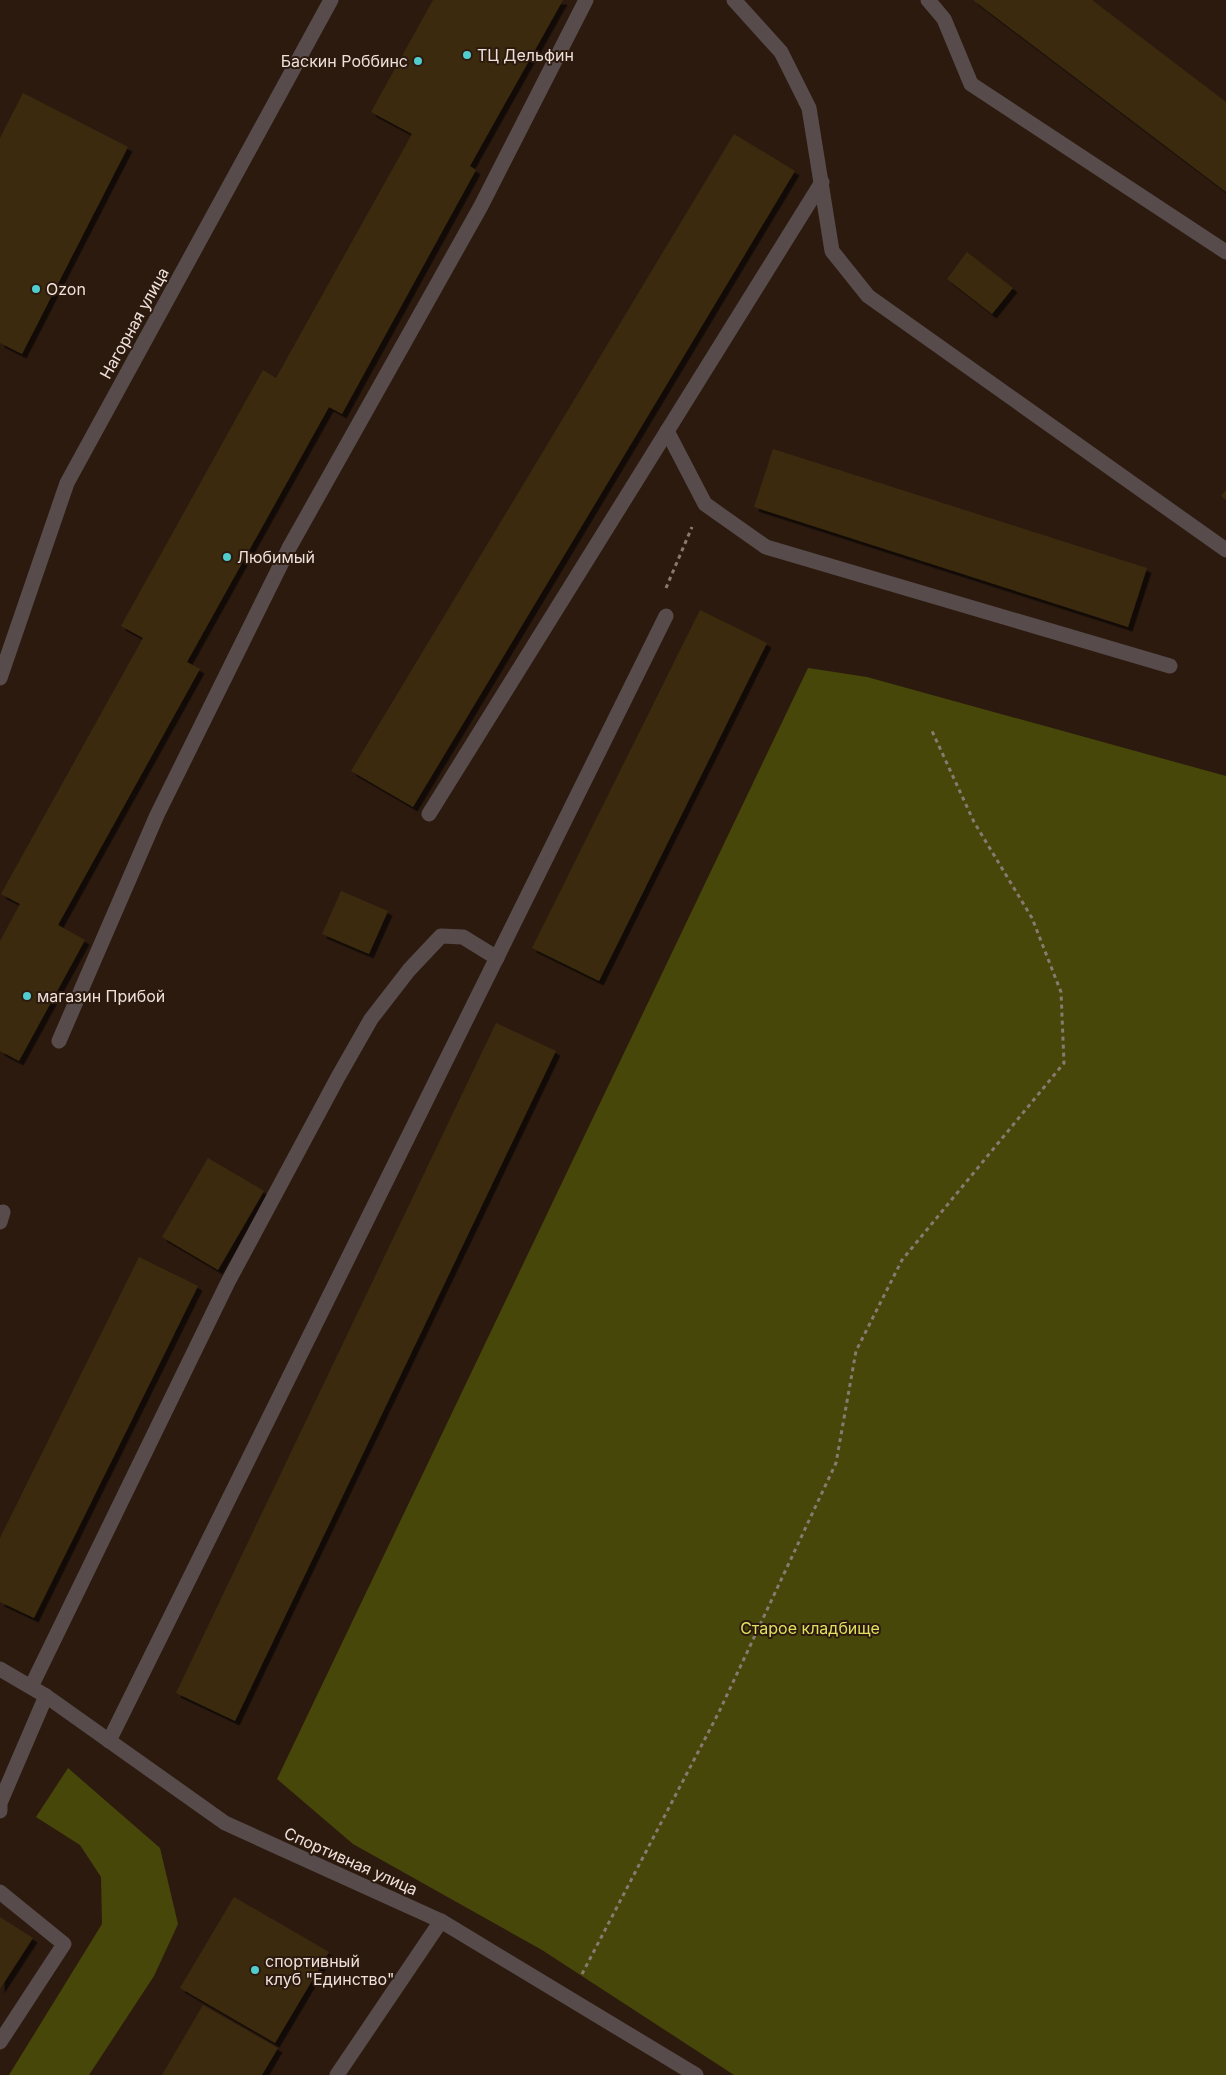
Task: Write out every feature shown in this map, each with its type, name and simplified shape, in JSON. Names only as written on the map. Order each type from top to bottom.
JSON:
[{"type":"street","name":"Нагорная улица","points":[[0,678],[66,483],[331,0]]},
{"type":"street","points":[[59,1040],[157,815],[284,557],[481,206],[586,0]]},
{"type":"street","points":[[734,0],[781,52],[809,108],[832,251],[868,296],[1226,550]]},
{"type":"street","points":[[928,0],[944,19],[971,84],[1226,252]]},
{"type":"street","points":[[429,814],[822,182]]},
{"type":"street","points":[[667,432],[706,504],[766,547],[1170,666]]},
{"type":"street","points":[[110,1741],[214,1525],[666,616]]},
{"type":"street","points":[[31,1687],[228,1282],[371,1019],[408,970],[440,936],[464,937],[497,958]]},
{"type":"street","name":"Спортивная улица","points":[[0,1669],[46,1696],[225,1823],[441,1921],[696,2075]]},
{"type":"street","points":[[0,1811],[0,1803],[46,1696]]},
{"type":"street","points":[[0,1892],[64,1944],[0,2042]]},
{"type":"street","points":[[337,2075],[441,1921]]},
{"type":"path","points":[[665,591],[693,525]]},
{"type":"path","points":[[570,1998],[719,1712],[836,1463],[856,1351],[902,1260],[1064,1062],[1062,992],[1032,918],[974,822],[932,731]]},
{"type":"green space","name":"Старое кладбище","points":[[808,668],[867,677],[1226,776],[1226,2075],[734,2075],[542,1950],[353,1844],[277,1779]]},
{"type":"green space","points":[[68,1768],[160,1848],[178,1924],[154,1976],[89,2075],[9,2075],[102,1924],[101,1877],[80,1845],[36,1817]]},
{"type":"building","points":[[433,0],[563,0],[470,166],[476,170],[342,414],[329,407],[187,662],[200,669],[58,925],[85,940],[19,1061],[0,1051],[0,941],[20,904],[1,894],[143,638],[121,626],[263,370],[276,378],[412,134],[371,112]]},
{"type":"building","points":[[973,0],[1092,0],[1226,102],[1226,192]]},
{"type":"building","points":[[23,93],[128,147],[22,354],[0,343],[0,138]]},
{"type":"building","points":[[734,134],[795,171],[413,807],[351,771]]},
{"type":"building","points":[[967,252],[1013,288],[992,314],[947,279]]},
{"type":"building","points":[[773,449],[1147,568],[1128,627],[754,507]]},
{"type":"building","points":[[1226,490],[1226,500],[1221,496]]},
{"type":"building","points":[[700,610],[767,643],[599,981],[532,948]]},
{"type":"building","points":[[341,891],[388,911],[369,954],[322,934]]},
{"type":"building","points":[[496,1023],[556,1051],[235,1721],[176,1693]]},
{"type":"building","points":[[208,1158],[264,1191],[218,1270],[162,1237]]},
{"type":"building","points":[[139,1257],[198,1286],[34,1618],[0,1602],[0,1538]]},
{"type":"building","name":"спортивный клуб \"Единство\"","points":[[234,1897],[329,1952],[275,2043],[180,1988]]},
{"type":"building","points":[[0,1917],[33,1938],[0,1989]]},
{"type":"building","points":[[203,2005],[278,2048],[262,2075],[162,2075]]},
{"type":"place","name":"ТЦ Дельфин","points":[[467,55]]},
{"type":"place","name":"Баскин Роббинс","points":[[418,61]]},
{"type":"place","name":"Ozon","points":[[36,289]]},
{"type":"place","name":"Любимый","points":[[227,557]]},
{"type":"place","name":"магазин Прибой","points":[[27,996]]},
{"type":"place","name":"спортивный клуб \"Единство\"","points":[[255,1970]]}]
